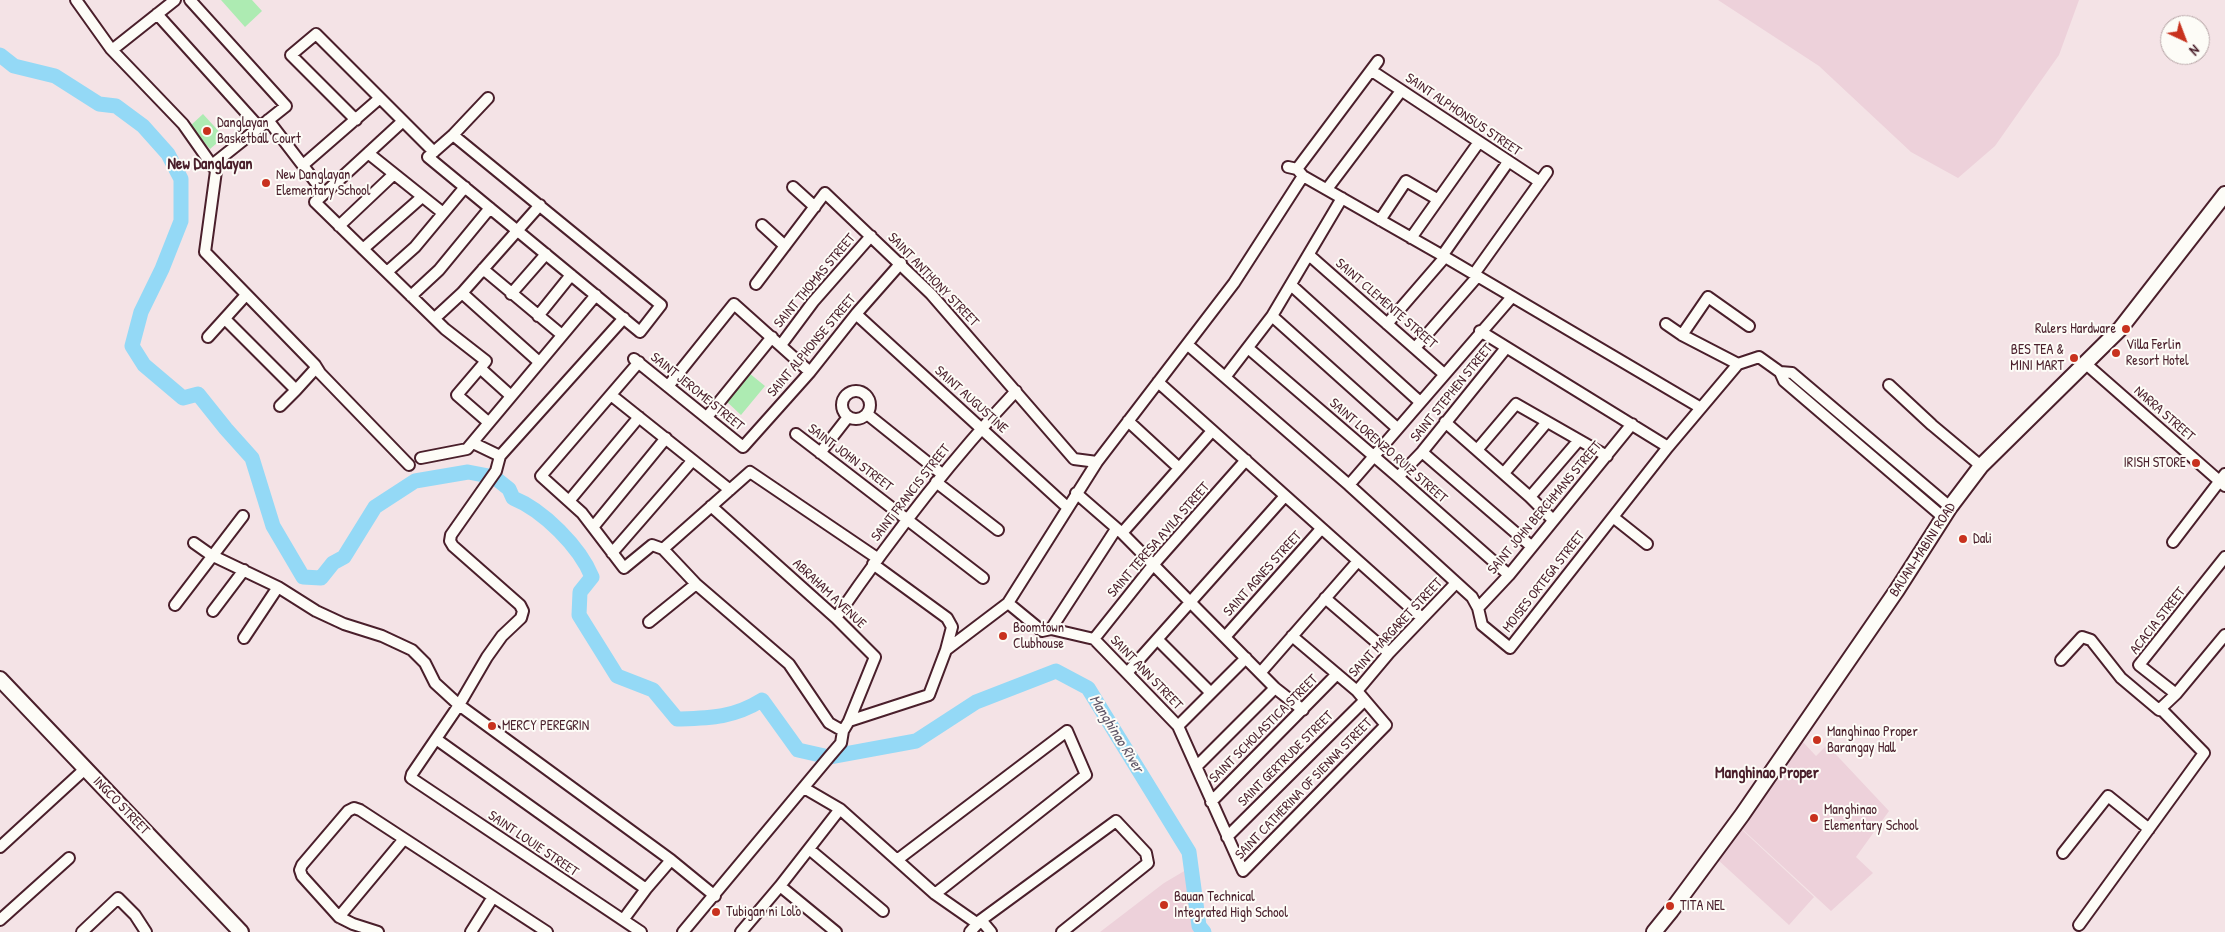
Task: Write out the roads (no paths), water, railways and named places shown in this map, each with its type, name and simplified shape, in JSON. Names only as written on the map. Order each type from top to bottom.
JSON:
[{"type":"main road","name":"BAUAN-MABINI ROAD","points":[[1654,932],[1671,912],[1742,815],[1897,590],[1947,512],[1981,466],[2120,329],[2225,194]]},
{"type":"main road","name":"INGCO STREET","points":[[0,679],[241,932]]},
{"type":"street","points":[[76,0],[112,50],[182,124],[216,171],[205,252],[409,466]]},
{"type":"street","points":[[112,50],[175,0]]},
{"type":"street","points":[[190,0],[286,106],[212,165]]},
{"type":"street","points":[[157,14],[259,127]]},
{"type":"street","points":[[356,120],[291,55],[316,34],[434,152]]},
{"type":"street","points":[[946,650],[1008,603],[1097,462],[1234,283],[1296,171],[1378,61]]},
{"type":"street","name":"SAINT ALPHONSUS STREET","points":[[1372,71],[1540,182]]},
{"type":"street","points":[[1327,189],[1401,91]]},
{"type":"street","points":[[304,165],[380,98]]},
{"type":"street","points":[[453,136],[661,305],[640,332],[428,157],[453,136],[488,98]]},
{"type":"street","points":[[268,120],[304,165],[324,194]]},
{"type":"street","points":[[403,121],[315,202],[445,329],[486,361],[457,395],[488,422]]},
{"type":"street","points":[[1411,238],[1436,199],[1479,142]]},
{"type":"street","points":[[368,154],[444,213]]},
{"type":"street","points":[[1387,324],[1444,256],[1508,162]]},
{"type":"street","points":[[1296,171],[1701,408]]},
{"type":"street","points":[[1415,348],[1475,276],[1547,172]]},
{"type":"street","points":[[339,226],[394,174]]},
{"type":"street","points":[[1380,220],[1406,181],[1436,199]]},
{"type":"street","points":[[387,272],[415,247],[465,187]]},
{"type":"street","points":[[793,187],[815,207]]},
{"type":"street","name":"SAINT ANTHONY STREET","points":[[756,284],[826,193],[901,263],[931,294],[1074,459],[1097,462]]},
{"type":"street","points":[[363,249],[422,197]]},
{"type":"street","points":[[1226,376],[1272,316],[1342,198]]},
{"type":"street","points":[[435,318],[462,293],[540,205]]},
{"type":"street","points":[[411,296],[439,270],[490,208]]},
{"type":"street","points":[[762,225],[784,246]]},
{"type":"street","name":"SAINT THOMAS STREET","points":[[781,344],[813,302],[871,236]]},
{"type":"street","points":[[512,294],[546,254]]},
{"type":"street","name":"SAINT CLEMENTE STREET","points":[[1309,255],[1444,374]]},
{"type":"street","name":"SAINT ALPHONSE STREET","points":[[743,447],[810,372],[856,314],[901,263]]},
{"type":"street","points":[[483,269],[562,335]]},
{"type":"street","points":[[538,316],[571,275]]},
{"type":"street","points":[[1291,286],[1420,402]]},
{"type":"street","points":[[462,293],[539,362]]},
{"type":"street","points":[[208,337],[246,294]]},
{"type":"street","points":[[421,458],[466,449],[473,443],[488,422],[596,295]]},
{"type":"street","points":[[1682,335],[1708,297],[1750,326]]},
{"type":"street","points":[[1349,485],[1480,331],[1511,298]]},
{"type":"street","points":[[669,385],[734,304],[781,344],[810,372]]},
{"type":"street","name":"SAINT AUGUSTINE","points":[[856,314],[1067,507]]},
{"type":"street","points":[[1272,316],[1397,428]]},
{"type":"street","points":[[624,318],[500,456],[496,471],[451,535],[450,541],[453,546],[520,605],[523,611],[521,618],[502,636],[486,657],[436,739],[646,889]]},
{"type":"street","points":[[225,319],[296,390]]},
{"type":"street","points":[[1666,324],[1682,335],[1738,364],[1759,357],[1780,372],[1784,381],[1947,512]]},
{"type":"street","points":[[1480,331],[1668,447]]},
{"type":"street","points":[[707,417],[772,337]]},
{"type":"street","name":"MOISES ORTEGA STREET","points":[[1188,345],[1226,376],[1349,485],[1472,597],[1478,608],[1482,625],[1510,648],[1668,447],[1738,364]]},
{"type":"street","name":"SAINT LORENZO RUIZ STREET","points":[[1248,348],[1509,575]]},
{"type":"street","name":"SAINT STEPHEN STREET","points":[[1398,477],[1422,452],[1506,348]]},
{"type":"street","name":"SAINT JEROME STREET","points":[[611,396],[637,361],[669,385],[743,447]]},
{"type":"street","name":"NARRA STREET","points":[[2086,364],[2223,480]]},
{"type":"street","points":[[280,406],[316,368]]},
{"type":"street","points":[[480,368],[511,396]]},
{"type":"street","points":[[1158,382],[1422,618]]},
{"type":"street","points":[[1889,385],[1932,425],[1981,466]]},
{"type":"street","name":"SAINT FRANCIS STREET","points":[[836,618],[907,518],[981,428],[1016,391]]},
{"type":"street","points":[[854,392],[865,394],[870,404],[867,414],[858,419],[848,417],[844,412],[843,402],[845,397],[854,392]]},
{"type":"street","points":[[730,490],[639,416],[611,396],[541,476],[594,526],[624,568],[652,544],[663,549],[696,584],[789,664],[829,723],[843,731]]},
{"type":"street","points":[[1477,450],[1516,404],[1607,456]]},
{"type":"street","points":[[867,414],[998,530]]},
{"type":"street","points":[[568,501],[639,416]]},
{"type":"street","points":[[820,453],[848,417]]},
{"type":"street","points":[[1128,421],[1179,468]]},
{"type":"street","points":[[1445,422],[1504,473],[1553,520]]},
{"type":"street","points":[[1504,473],[1547,422]]},
{"type":"street","name":"SAINT JOHN BERCHMANS STREET","points":[[1478,608],[1509,575],[1632,424]]},
{"type":"street","points":[[1051,629],[1119,531],[1212,431]]},
{"type":"street","name":"SAINT JOHN STREET","points":[[796,434],[983,578]]},
{"type":"street","points":[[594,526],[666,438]]},
{"type":"street","points":[[1530,497],[1579,440]]},
{"type":"street","points":[[473,443],[500,456]]},
{"type":"street","points":[[1422,452],[1531,546]]},
{"type":"street","points":[[612,553],[692,460]]},
{"type":"street","name":"SAINT TERESA AVILA STREET","points":[[1094,639],[1153,565],[1246,460]]},
{"type":"street","points":[[663,549],[750,472],[875,561],[946,618],[952,627],[946,650],[929,695],[849,721],[843,731],[841,743],[683,932]]},
{"type":"street","points":[[2173,542],[2223,480]]},
{"type":"street","points":[[1076,493],[1119,531],[1275,688],[1303,710]]},
{"type":"street","points":[[1127,673],[1285,496]]},
{"type":"street","name":"ABRAHAM AVENUE","points":[[711,506],[836,618],[875,657],[849,721]]},
{"type":"street","points":[[175,605],[211,555],[243,516]]},
{"type":"street","points":[[1613,517],[1647,544]]},
{"type":"street","name":"SAINT AGNES STREET","points":[[1225,636],[1321,529]]},
{"type":"street","points":[[194,543],[211,555],[278,587],[316,611],[344,624],[382,636],[412,650],[425,663],[434,683],[459,704],[671,860],[715,896]]},
{"type":"street","name":"ACACIA STREET","points":[[2176,694],[2139,665],[2225,556]]},
{"type":"street","points":[[1261,672],[1358,561]]},
{"type":"street","points":[[213,611],[244,570]]},
{"type":"street","name":"SAINT MARGARET STREET","points":[[1357,691],[1456,583]]},
{"type":"street","points":[[649,622],[696,584]]},
{"type":"street","points":[[244,638],[278,587]]},
{"type":"street","points":[[1325,598],[1389,654]]},
{"type":"street","name":"SAINT ANN STREET","points":[[1008,603],[1042,632],[1051,629],[1094,639],[1178,726],[1243,871]]},
{"type":"street","points":[[1292,636],[1357,691],[1364,701]]},
{"type":"street","points":[[2162,710],[2225,636]]},
{"type":"street","points":[[2061,660],[2082,638],[2091,640],[2121,678],[2154,709],[2162,710],[2204,753],[2080,925]]},
{"type":"street","points":[[1158,640],[1211,693]]},
{"type":"street","points":[[1178,726],[1246,658]]},
{"type":"street","name":"SAINT SCHOLASTICA STREET","points":[[1211,802],[1337,674]]},
{"type":"street","points":[[1197,766],[1275,688]]},
{"type":"street","name":"SAINT CATHERINA OF SIENNA STREET","points":[[1243,871],[1386,725],[1364,701]]},
{"type":"street","name":"SAINT GERTRUDE STREET","points":[[1227,837],[1364,701]]},
{"type":"street","points":[[897,860],[1067,731],[1086,775],[935,894]]},
{"type":"street","name":"SAINT LOUIE STREET","points":[[436,739],[411,778],[641,932]]},
{"type":"street","points":[[0,847],[85,769]]},
{"type":"street","points":[[804,788],[840,809],[935,894],[980,922],[991,932]]},
{"type":"street","points":[[2064,853],[2108,796],[2149,829]]},
{"type":"street","points":[[378,932],[338,917],[302,876],[300,870],[302,865],[348,811],[354,808],[360,810],[547,932]]},
{"type":"street","points":[[746,930],[840,809]]},
{"type":"street","points":[[970,932],[980,922],[1116,821],[1146,853],[1148,863],[1062,932]]},
{"type":"street","points":[[338,917],[404,839]]},
{"type":"street","points":[[810,849],[883,911]]},
{"type":"street","points":[[0,920],[69,858]]},
{"type":"street","points":[[623,920],[671,860]]},
{"type":"street","points":[[780,886],[836,932]]},
{"type":"street","points":[[471,932],[493,897]]},
{"type":"street","points":[[82,932],[118,898],[135,915],[146,932]]},
{"type":"waterway","name":"Manghinao River","points":[[0,55],[14,66],[55,76],[99,104],[116,106],[143,126],[168,154],[181,179],[181,221],[162,269],[141,312],[132,346],[144,365],[183,398],[198,394],[252,458],[273,526],[303,577],[321,578],[333,563],[344,557],[375,507],[415,481],[468,472],[494,477],[509,489],[513,498],[548,520],[570,542],[592,577],[580,592],[579,615],[617,676],[653,690],[677,719],[731,714],[762,700],[798,750],[829,757],[916,741],[976,702],[1056,671],[1088,688],[1189,852],[1199,926],[1204,932]]},
{"type":"place","name":"Danglayan Basketball Court","points":[[207,131]]},
{"type":"place","name":"New Danglayan Elementary School","points":[[266,183]]},
{"type":"place","name":"Rulers Hardware","points":[[2126,329]]},
{"type":"place","name":"Villa Ferlin Resort Hotel","points":[[2116,353]]},
{"type":"place","name":"BES TEA & MINI MART","points":[[2074,358]]},
{"type":"place","name":"IRISH STORE","points":[[2196,463]]},
{"type":"place","name":"Dali","points":[[1963,539]]},
{"type":"place","name":"Boomtown Clubhouse","points":[[1003,636]]},
{"type":"place","name":"MERCY PEREGRIN","points":[[492,726]]},
{"type":"place","name":"Manghinao Proper Barangay Hall","points":[[1817,740]]},
{"type":"place","name":"Manghinao Elementary School","points":[[1814,818]]},
{"type":"place","name":"Bauan Technical Integrated High School","points":[[1164,905]]},
{"type":"place","name":"TITA NEL","points":[[1670,906]]},
{"type":"place","name":"Tubigan ni Lolo","points":[[716,912]]},
{"type":"district","name":"New Danglayan","points":[[210,165]]},
{"type":"district","name":"Manghinao Proper","points":[[1767,774]]}]
